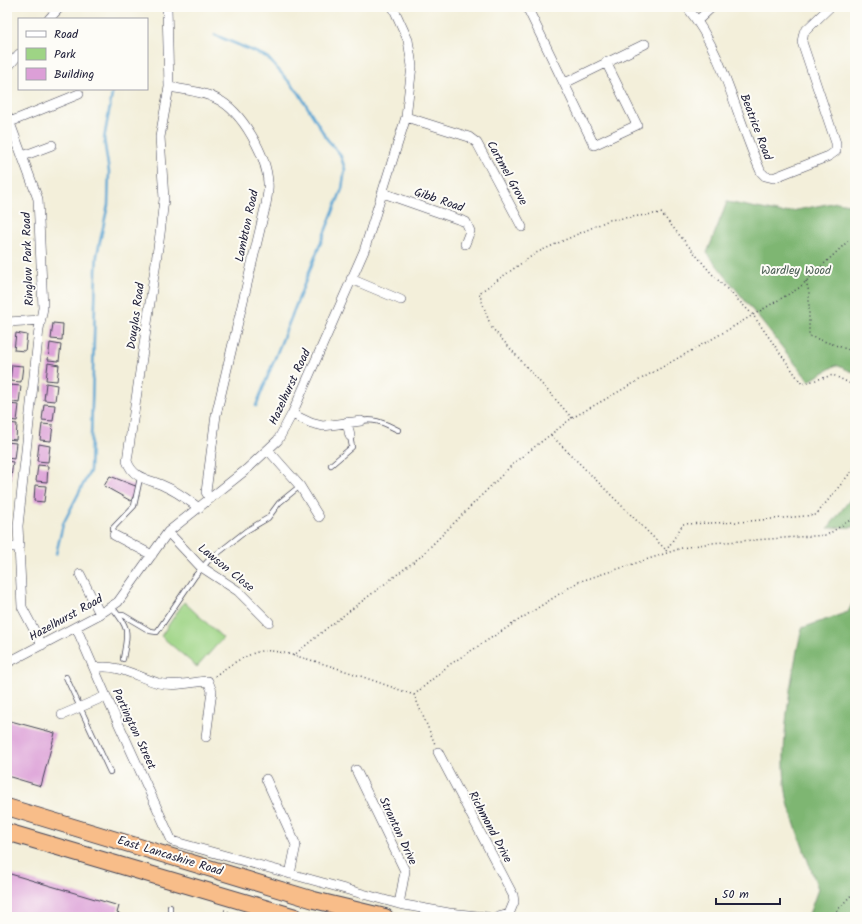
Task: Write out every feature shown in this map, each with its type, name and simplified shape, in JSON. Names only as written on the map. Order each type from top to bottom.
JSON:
[{"type":"highway","name":"East Lancashire Road","points":[[7,807],[333,905],[385,917]]},
{"type":"highway","name":"East Lancashire Road","points":[[7,832],[295,917]]},
{"type":"street","points":[[50,18],[60,7]]},
{"type":"street","points":[[167,7],[169,87]]},
{"type":"street","name":"Hazelhurst Road","points":[[7,663],[112,607],[124,596],[168,532],[210,499],[278,440],[292,414],[364,251],[406,117],[412,66],[408,40],[393,7]]},
{"type":"street","points":[[527,7],[594,145],[637,125],[606,62]]},
{"type":"street","name":"Beatrice Road","points":[[687,7],[697,21],[720,66],[760,170],[765,176],[773,178],[829,156],[836,151],[836,143],[802,42],[804,32],[830,7]]},
{"type":"street","points":[[697,21],[712,7]]},
{"type":"street","points":[[565,83],[645,44]]},
{"type":"street","points":[[7,68],[18,55]]},
{"type":"street","name":"Douglas Road","points":[[140,478],[129,467],[128,455],[161,227],[164,199],[160,137],[169,87]]},
{"type":"street","name":"Lambton Road","points":[[169,87],[201,93],[212,97],[236,112],[257,148],[266,170],[268,182],[266,204],[216,415],[206,492],[210,499]]},
{"type":"street","points":[[8,118],[79,94]]},
{"type":"street","name":"Cartmel Grove","points":[[406,117],[469,137],[477,143],[521,216],[522,227]]},
{"type":"street","name":"Ringlow Park Road","points":[[8,118],[24,156],[38,199],[43,308],[18,526],[18,547],[22,607],[42,645]]},
{"type":"street","points":[[24,156],[52,145]]},
{"type":"street","name":"Gibb Road","points":[[383,193],[466,222],[470,231],[465,244]]},
{"type":"street","points":[[352,279],[401,300]]},
{"type":"street","points":[[7,322],[41,320]]},
{"type":"street","points":[[292,414],[324,426],[361,421]]},
{"type":"street","points":[[347,422],[350,436]]},
{"type":"street","points":[[268,450],[300,486],[319,517]]},
{"type":"street","points":[[140,478],[165,486],[198,508]]},
{"type":"street","name":"Lawson Close","points":[[168,532],[203,568],[238,591],[269,622]]},
{"type":"street","points":[[114,535],[152,555]]},
{"type":"street","points":[[7,547],[18,547]]},
{"type":"street","points":[[80,574],[100,614]]},
{"type":"street","name":"Partington Street","points":[[76,627],[172,840]]},
{"type":"street","points":[[95,668],[103,666],[116,668],[159,683],[184,684],[208,681],[212,691],[203,719],[206,737]]},
{"type":"street","points":[[62,714],[106,696]]},
{"type":"street","name":"Richmond Drive","points":[[438,752],[512,895],[514,902],[509,914],[498,917]]},
{"type":"street","name":"Stranton Drive","points":[[356,770],[405,871],[399,904]]},
{"type":"street","points":[[266,779],[296,845],[290,874]]},
{"type":"street","name":"East Lancashire Road","points":[[172,840],[399,904],[449,913],[487,917]]},
{"type":"street","points":[[333,905],[338,888]]},
{"type":"lane","points":[[361,421],[371,419],[378,420],[398,430]]},
{"type":"lane","points":[[331,465],[352,447],[350,436]]},
{"type":"lane","points":[[114,535],[113,528],[134,506],[140,478]]},
{"type":"lane","points":[[119,615],[123,615],[150,631],[156,632],[203,568],[246,531],[268,518],[279,504],[300,486]]},
{"type":"lane","points":[[112,607],[119,615],[128,634],[123,659]]},
{"type":"lane","points":[[66,678],[110,772]]},
{"type":"lane","points":[[170,907],[170,917]]},
{"type":"path","points":[[572,418],[491,326],[479,293],[536,253],[609,220],[661,213],[711,273],[753,315],[802,384],[833,375],[855,386]]},
{"type":"path","points":[[293,656],[420,557],[514,462],[572,418],[799,288],[848,241],[855,241]]},
{"type":"path","points":[[806,281],[809,292],[809,336],[855,352]]},
{"type":"path","points":[[551,434],[667,552]]},
{"type":"path","points":[[667,552],[683,524],[739,522],[816,515],[855,467]]},
{"type":"path","points":[[414,695],[450,665],[578,582],[682,548],[711,543],[827,535],[855,517]]},
{"type":"path","points":[[208,681],[224,668],[261,651],[279,651],[414,695],[438,752]]},
{"type":"path","points":[[830,917],[855,891]]},
{"type":"green space","name":"Wardley Wood","points":[[727,202],[782,213],[837,202],[855,205],[855,373],[836,365],[809,381],[707,253]]},
{"type":"green space","points":[[855,493],[855,527],[828,528]]},
{"type":"green space","points":[[855,598],[855,917],[808,917],[818,889],[792,816],[785,787],[784,742],[786,717],[802,628],[848,612]]},
{"type":"green space","points":[[184,602],[223,638],[197,667],[161,636]]},
{"type":"building","points":[[53,323],[63,324],[62,340],[51,339]]},
{"type":"building","points":[[16,333],[27,335],[25,351],[14,350]]},
{"type":"building","points":[[50,343],[61,345],[59,361],[48,360]]},
{"type":"building","points":[[48,363],[59,365],[57,381],[46,380]]},
{"type":"building","points":[[12,365],[23,366],[21,382],[10,381]]},
{"type":"building","points":[[46,383],[57,385],[55,401],[44,400]]},
{"type":"building","points":[[10,385],[21,386],[19,403],[8,401]]},
{"type":"building","points":[[8,404],[19,405],[17,421],[7,420]]},
{"type":"building","points":[[44,404],[55,405],[53,421],[42,420]]},
{"type":"building","points":[[7,423],[17,424],[16,440],[7,439]]},
{"type":"building","points":[[42,424],[53,425],[51,441],[40,440]]},
{"type":"building","points":[[7,442],[16,443],[14,459],[7,458]]},
{"type":"building","points":[[39,444],[50,446],[48,462],[37,461]]},
{"type":"building","points":[[7,461],[13,462],[11,478],[7,478]]},
{"type":"building","points":[[38,465],[48,466],[47,482],[36,481]]},
{"type":"building","points":[[110,476],[138,487],[131,501],[104,486]]},
{"type":"building","points":[[7,481],[11,481],[9,497],[7,497]]},
{"type":"building","points":[[35,485],[46,486],[44,502],[34,501]]},
{"type":"building","points":[[7,720],[55,733],[41,786],[7,776]]},
{"type":"building","points":[[7,873],[119,906],[117,913],[128,917],[7,917]]},
{"type":"waterway","points":[[215,35],[267,57],[299,93],[327,139],[340,154],[345,169],[342,189],[256,406]]},
{"type":"waterway","points":[[56,554],[63,524],[90,471],[96,271],[97,255],[108,205],[109,172],[104,139],[113,90]]}]
